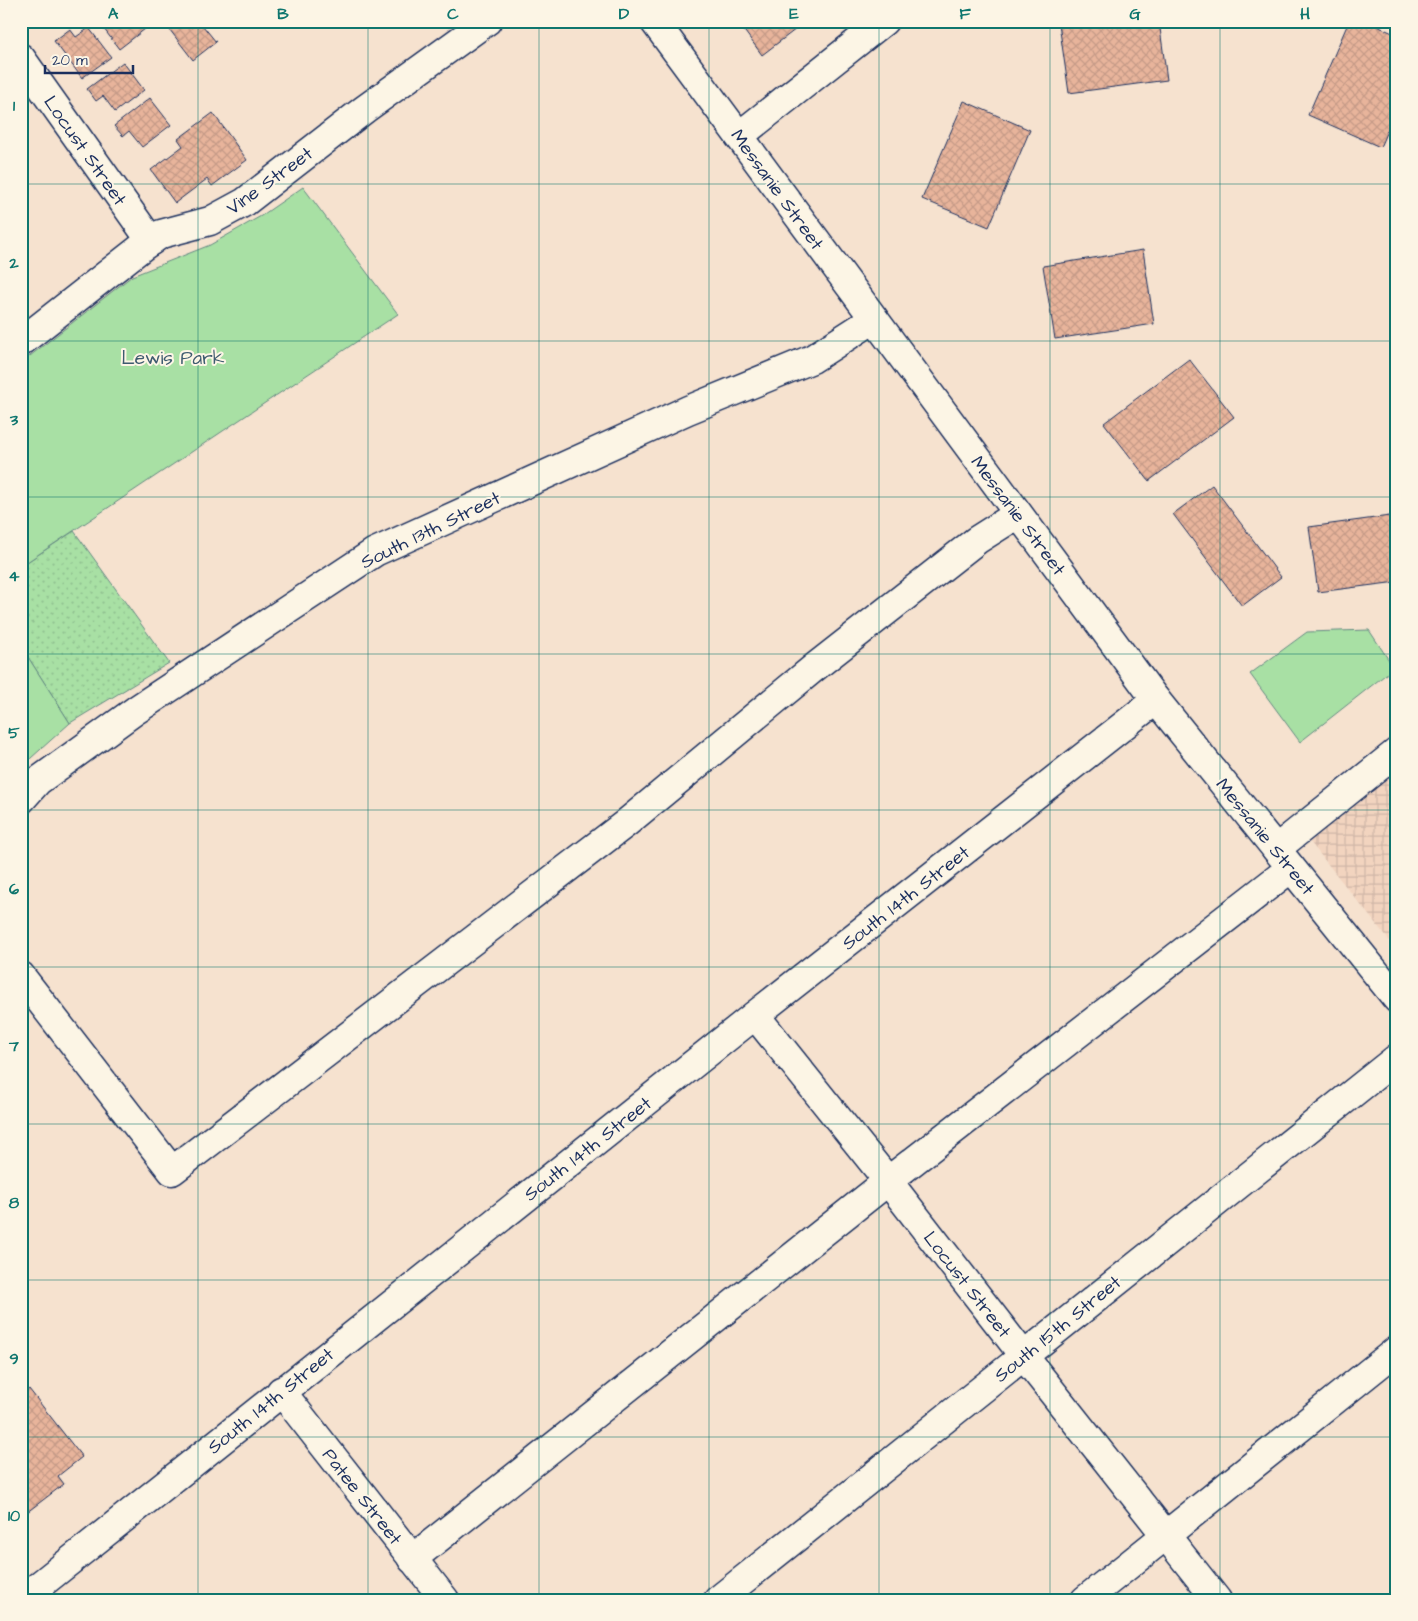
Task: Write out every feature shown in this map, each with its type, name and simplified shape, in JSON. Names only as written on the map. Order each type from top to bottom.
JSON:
[{"type":"street","name":"Vine Street","points":[[21,342],[161,234],[210,221],[245,202],[365,109],[487,21]]},
{"type":"street","name":"Messanie Street","points":[[654,21],[1156,700],[1397,999]]},
{"type":"street","points":[[739,136],[884,21]]},
{"type":"street","name":"Locust Street","points":[[21,58],[151,241]]},
{"type":"street","name":"South 13th Street","points":[[21,800],[38,781],[136,710],[375,552],[688,410],[812,359],[874,319]]},
{"type":"street","points":[[21,976],[172,1171],[626,824],[815,667],[977,540],[1018,514]]},
{"type":"street","name":"South 14th Street","points":[[21,1600],[755,1015],[1156,700]]},
{"type":"street","points":[[412,1559],[888,1181],[1284,859],[1397,752]]},
{"type":"street","name":"Locust Street","points":[[755,1015],[1217,1600]]},
{"type":"street","name":"South 15th Street","points":[[718,1600],[1397,1058]]},
{"type":"street","points":[[1085,1600],[1397,1350]]},
{"type":"street","name":"Patee Street","points":[[281,1391],[445,1600]]},
{"type":"shaded area","points":[[1397,765],[1397,950],[1306,837]]},
{"type":"green space","name":"Lewis Park","points":[[303,187],[398,314],[21,566],[21,363],[132,276],[210,245],[261,216]]},
{"type":"green space","points":[[74,531],[169,663],[70,723],[21,646],[21,566]]},
{"type":"green space","points":[[1369,630],[1394,668],[1300,742],[1250,674],[1307,632]]},
{"type":"green space","points":[[21,646],[70,723],[21,767]]},
{"type":"building","points":[[98,21],[139,21],[145,29],[119,49]]},
{"type":"building","points":[[163,21],[199,21],[216,42],[193,60]]},
{"type":"building","points":[[737,21],[796,21],[800,26],[762,55]]},
{"type":"building","points":[[1077,21],[1159,21],[1167,80],[1069,93],[1059,24]]},
{"type":"building","points":[[1349,21],[1366,21],[1397,35],[1397,108],[1380,147],[1308,115]]},
{"type":"building","points":[[89,28],[111,57],[82,78],[54,41],[70,29],[76,37]]},
{"type":"building","points":[[123,62],[144,90],[115,112],[103,96],[96,101],[87,89]]},
{"type":"building","points":[[150,98],[171,125],[142,147],[129,131],[123,136],[114,126]]},
{"type":"building","points":[[964,101],[1030,130],[989,227],[922,199]]},
{"type":"building","points":[[213,113],[247,160],[212,186],[207,179],[175,203],[151,170],[183,146],[178,139]]},
{"type":"building","points":[[1143,250],[1154,324],[1055,339],[1043,266]]},
{"type":"building","points":[[1189,359],[1234,417],[1149,481],[1104,423]]},
{"type":"building","points":[[1212,485],[1281,577],[1242,606],[1173,514]]},
{"type":"building","points":[[1397,515],[1397,582],[1318,592],[1309,527]]},
{"type":"building","points":[[29,1389],[82,1457],[58,1476],[64,1484],[22,1516],[21,1395]]}]
